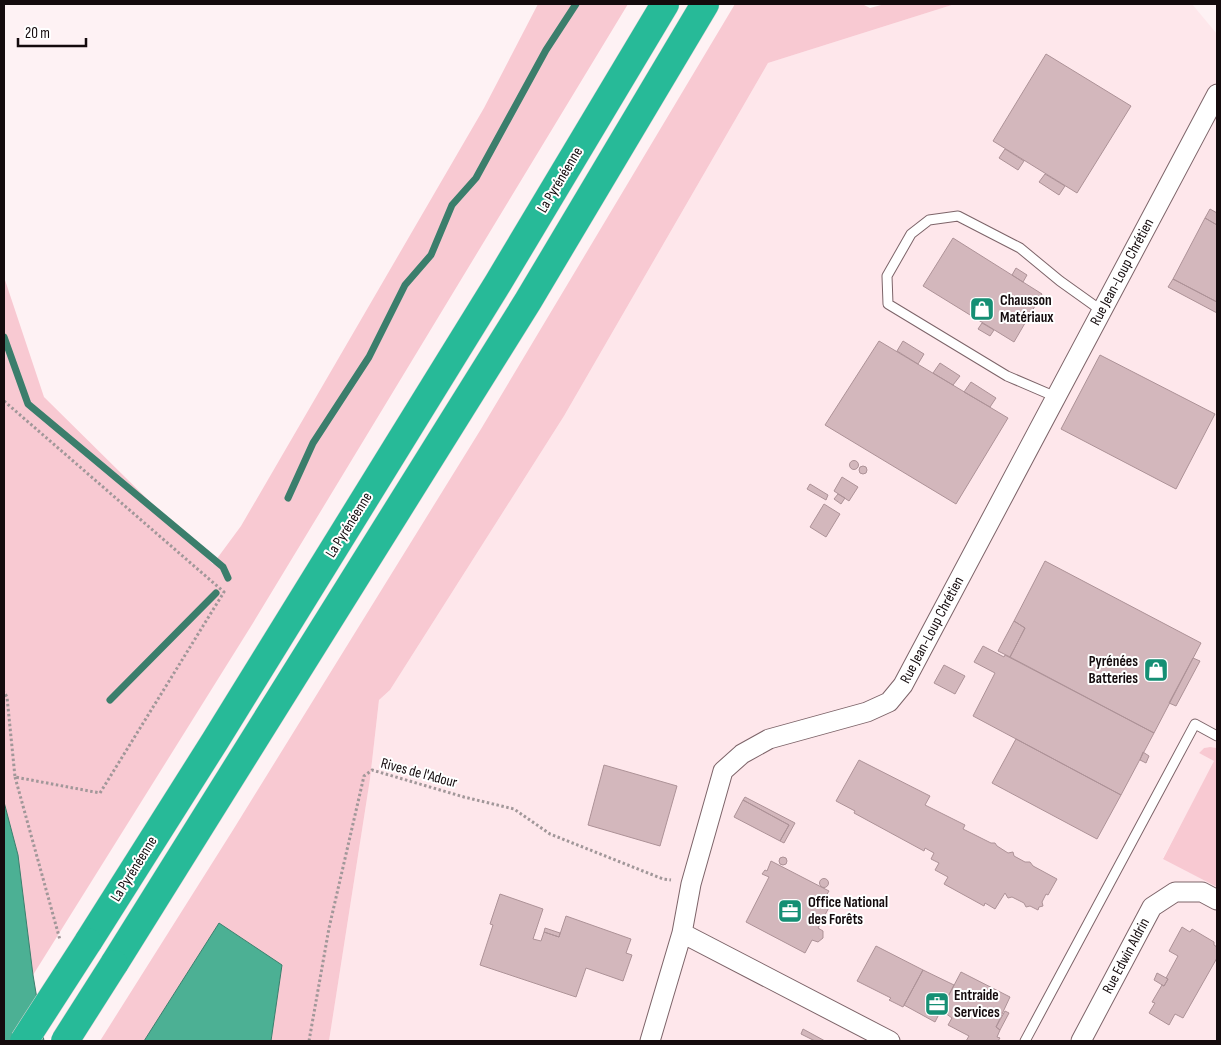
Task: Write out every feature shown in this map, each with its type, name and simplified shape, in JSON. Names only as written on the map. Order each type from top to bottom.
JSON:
[{"type":"highway","name":"La Pyrénéenne","points":[[24,1041],[215,741],[498,283],[665,4]]},
{"type":"highway","points":[[65,1041],[528,300],[705,4]]},
{"type":"street","name":"Rue Jean-Loup Chrétien","points":[[650,1041],[682,933],[691,884],[723,771],[742,754],[769,739],[867,712],[889,702],[903,685],[1217,94]]},
{"type":"street","name":"Rue Edwin Aldrin","points":[[1082,1041],[1152,907],[1175,892],[1202,892],[1217,900]]},
{"type":"street","points":[[682,933],[890,1041]]},
{"type":"lane","points":[[1056,398],[1007,376],[888,304],[887,276],[911,234],[929,220],[958,216],[1020,248],[1060,281],[1102,311]]},
{"type":"lane","points":[[1025,1041],[1195,724],[1217,736]]},
{"type":"path","points":[[4,401],[224,592],[100,793],[15,777]]},
{"type":"path","points":[[4,692],[7,697],[15,777],[62,947]]},
{"type":"path","name":"Rives de l'Adour","points":[[309,1041],[329,928],[364,776],[372,770],[514,809],[550,834],[663,879],[691,884]]},
{"type":"shaded area","points":[[538,4],[628,4],[253,623],[33,975],[18,855],[4,802],[4,277],[44,397],[213,564],[241,526],[484,108]]},
{"type":"shaded area","points":[[735,4],[862,4],[870,8],[885,4],[955,4],[768,63],[564,416],[390,690],[379,700],[370,779],[329,1041],[271,1041],[282,965],[219,923],[144,1041],[100,1041],[481,429]]},
{"type":"shaded area","points":[[955,4],[1192,4],[1217,34],[1217,748],[1204,748],[1199,753],[1215,761],[1163,858],[1217,887],[1217,1041],[329,1041],[370,779],[379,700],[390,690],[564,416],[768,63]]},
{"type":"shaded area","points":[[1204,748],[1217,748],[1217,887],[1163,859],[1214,761],[1199,753]]},
{"type":"shaded area","points":[[4,802],[18,855],[33,975],[44,1041],[4,1041]]},
{"type":"shaded area","points":[[219,923],[282,965],[271,1041],[144,1041]]},
{"type":"building","points":[[1046,54],[1131,106],[1077,193],[993,141]]},
{"type":"building","points":[[1005,149],[1024,161],[1018,170],[999,158]]},
{"type":"building","points":[[1045,174],[1065,186],[1059,195],[1039,182]]},
{"type":"building","points":[[1210,209],[1217,213],[1217,225],[1205,218]]},
{"type":"building","points":[[1205,218],[1217,225],[1217,302],[1173,279]]},
{"type":"building","points":[[953,238],[1042,294],[1014,342],[923,286]]},
{"type":"building","points":[[1016,268],[1027,275],[1023,282],[1012,275]]},
{"type":"building","points":[[1173,279],[1217,302],[1217,313],[1168,287]]},
{"type":"building","points":[[982,323],[994,330],[990,336],[978,329]]},
{"type":"building","points":[[879,341],[1008,418],[956,504],[825,425]]},
{"type":"building","points":[[903,341],[924,354],[918,364],[897,351]]},
{"type":"building","points":[[1100,355],[1215,414],[1176,489],[1061,429]]},
{"type":"building","points":[[940,363],[960,376],[953,385],[933,373]]},
{"type":"building","points":[[971,382],[996,398],[990,407],[964,392]]},
{"type":"building","points":[[854,461],[858,465],[854,469],[850,465]]},
{"type":"building","points":[[863,466],[867,470],[863,474],[859,470]]},
{"type":"building","points":[[842,477],[858,487],[849,501],[834,491]]},
{"type":"building","points":[[810,484],[828,495],[826,500],[807,489]]},
{"type":"building","points":[[838,494],[845,498],[841,504],[834,499]]},
{"type":"building","points":[[824,504],[840,514],[826,537],[810,527]]},
{"type":"building","points":[[1045,561],[1201,643],[1154,733],[1010,657],[1025,628],[1014,621]]},
{"type":"building","points":[[1014,621],[1025,628],[1010,657],[998,651]]},
{"type":"building","points":[[983,646],[1004,657],[1005,655],[1154,733],[1121,795],[973,716],[995,673],[974,662]]},
{"type":"building","points":[[1193,658],[1200,661],[1176,706],[1169,703]]},
{"type":"building","points":[[944,665],[965,676],[955,694],[934,683]]},
{"type":"building","points":[[1016,739],[1121,795],[1097,839],[992,783]]},
{"type":"building","points":[[1143,752],[1149,756],[1146,763],[1140,760]]},
{"type":"building","points":[[859,760],[930,796],[925,805],[965,825],[963,829],[991,843],[995,843],[1008,853],[1013,852],[1014,856],[1025,862],[1030,862],[1033,866],[1057,879],[1048,895],[1046,894],[1042,902],[1043,906],[1039,907],[1038,910],[1030,906],[1026,907],[1024,903],[1012,897],[1008,898],[1005,893],[995,909],[985,903],[984,906],[944,884],[948,877],[935,870],[939,863],[931,859],[934,853],[925,848],[924,851],[854,813],[855,811],[836,801]]},
{"type":"building","points":[[604,765],[677,786],[660,846],[588,825]]},
{"type":"building","points":[[745,797],[795,823],[784,843],[780,841],[789,825],[743,800]]},
{"type":"building","points":[[743,800],[789,825],[780,841],[734,817]]},
{"type":"building","points":[[783,857],[787,861],[783,865],[779,861]]},
{"type":"building","name":"Office National des Forêts","points":[[771,861],[829,891],[826,896],[833,900],[818,928],[823,931],[823,938],[818,942],[812,940],[805,953],[746,922],[769,877],[762,874],[765,870],[767,871]]},
{"type":"building","points":[[824,879],[828,883],[824,887],[820,883]]},
{"type":"building","points":[[500,894],[543,909],[533,939],[541,941],[544,932],[559,937],[566,916],[631,939],[626,953],[632,955],[623,981],[586,968],[576,997],[480,965],[493,925],[490,924]]},
{"type":"building","points":[[1182,927],[1190,932],[1192,929],[1214,942],[1214,945],[1217,947],[1217,958],[1183,1018],[1175,1014],[1169,1025],[1149,1013],[1155,1003],[1152,1002],[1168,979],[1166,978],[1178,956],[1169,951]]},
{"type":"building","points":[[545,928],[560,933],[559,937],[544,932]]},
{"type":"building","points":[[876,946],[923,970],[903,1007],[889,1000],[891,998],[857,981]]},
{"type":"building","points":[[923,970],[954,985],[935,1022],[904,1005]]},
{"type":"building","points":[[961,972],[1010,997],[996,1027],[1000,1030],[997,1037],[1000,1038],[998,1041],[966,1041],[969,1036],[948,1025],[952,1018],[941,1010]]},
{"type":"building","points":[[1157,973],[1168,979],[1164,986],[1154,980]]},
{"type":"building","points":[[1005,1011],[1009,1013],[1000,1030],[996,1027]]},
{"type":"building","points":[[803,1029],[825,1041],[815,1041],[801,1034]]},
{"type":"waterway","points":[[288,498],[313,443],[369,357],[405,285],[431,255],[452,205],[476,178],[546,50],[576,4]]},
{"type":"waterway","points":[[4,337],[28,404],[223,567],[228,578]]},
{"type":"waterway","points":[[110,700],[216,593]]},
{"type":"place","name":"Chausson Matériaux","points":[[982,309]]},
{"type":"place","name":"Pyrénées Batteries","points":[[1156,670]]},
{"type":"place","name":"Office National des Forêts","points":[[790,911]]},
{"type":"place","name":"Entraide Services","points":[[937,1004]]}]
